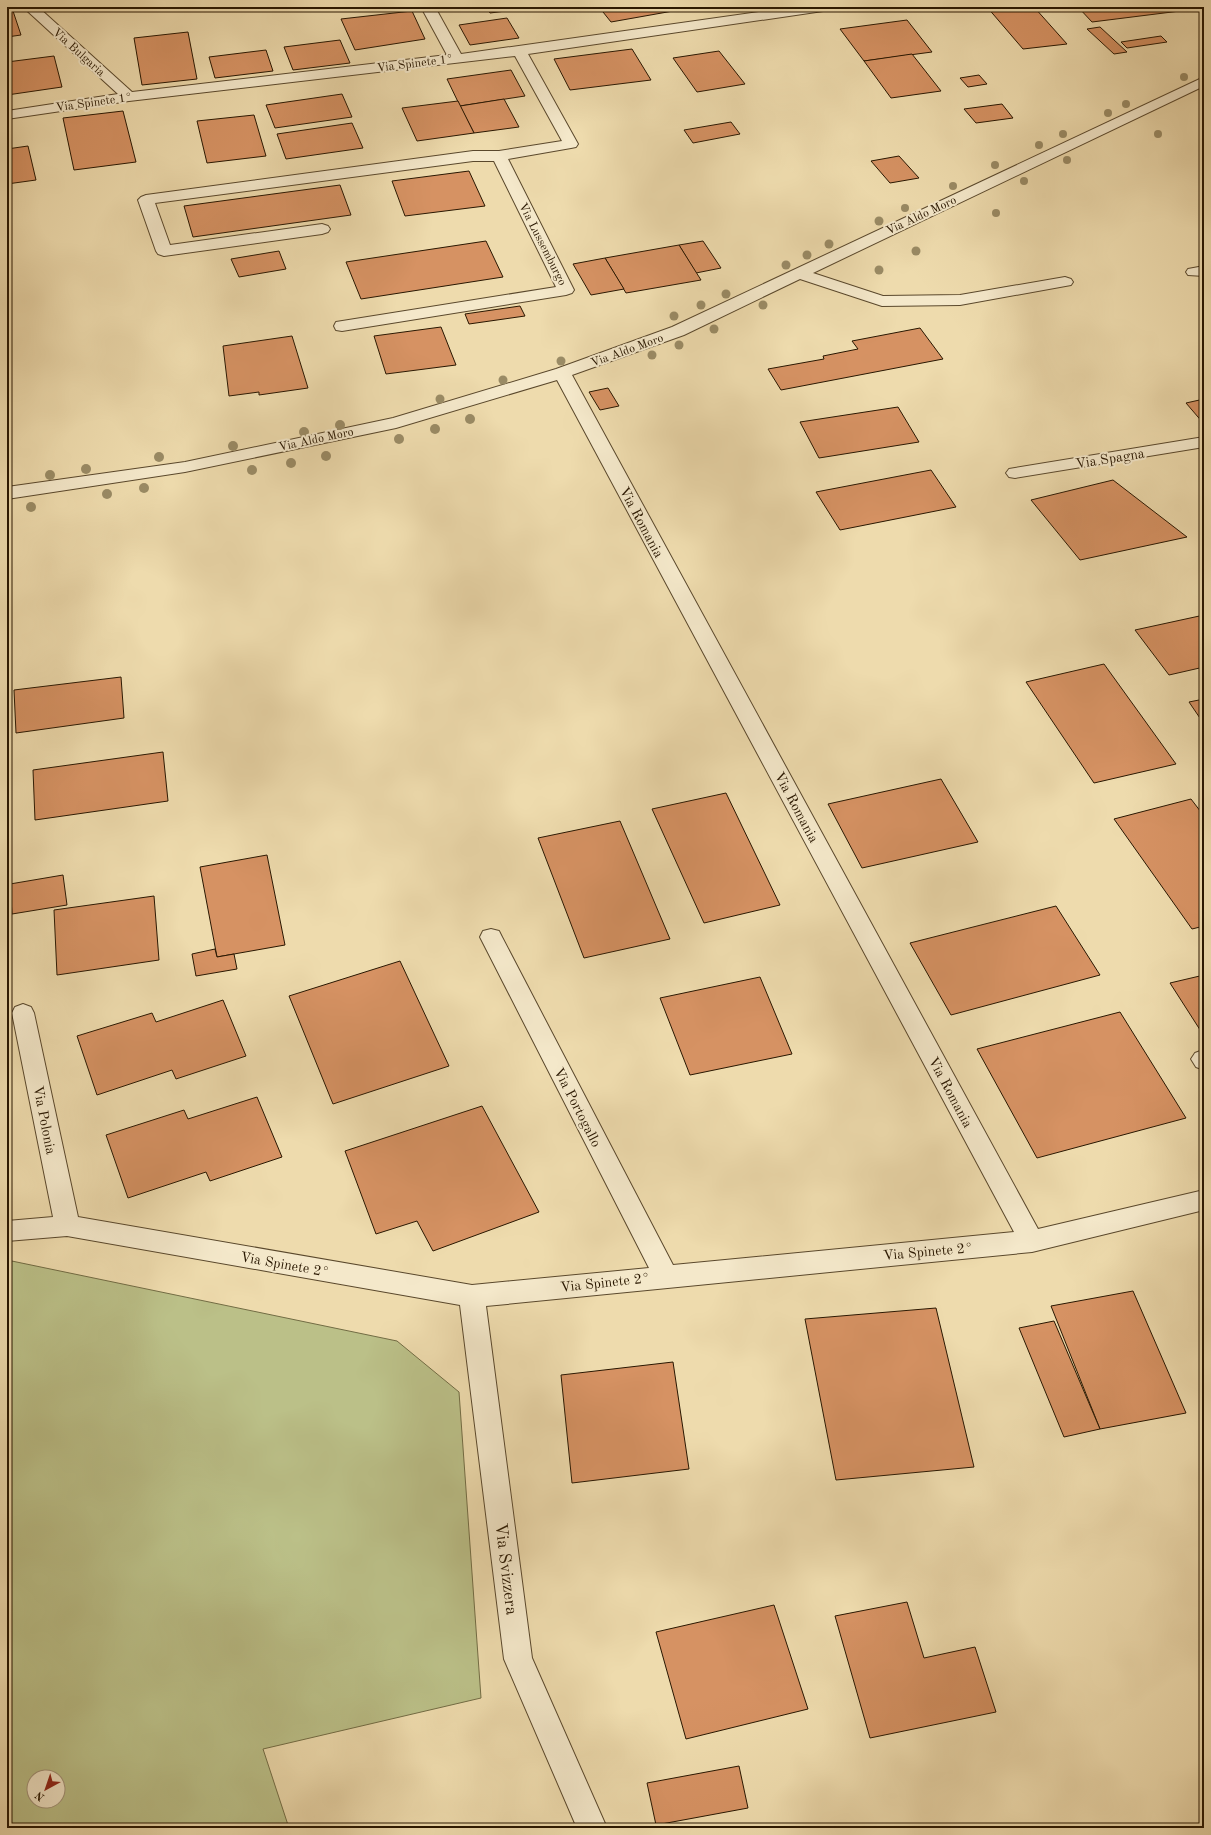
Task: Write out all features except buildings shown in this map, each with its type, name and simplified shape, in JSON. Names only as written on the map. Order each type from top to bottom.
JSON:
[{"type":"street","name":"Via Bulgaria","points":[[30,7],[129,97]]},
{"type":"street","points":[[428,7],[456,58]]},
{"type":"street","name":"Via Spinete 1°","points":[[7,114],[129,97],[520,51],[823,7]]},
{"type":"street","points":[[322,229],[164,251],[146,200],[474,156],[499,156],[571,144],[520,51]]},
{"type":"street","name":"Via Aldo Moro","points":[[7,493],[185,467],[396,423],[562,373],[678,332],[798,273],[1204,81]]},
{"type":"street","name":"Via Lussemburgo","points":[[342,326],[566,290],[499,156]]},
{"type":"street","points":[[798,273],[882,301],[960,300],[1065,282]]},
{"type":"street","name":"Via Romania","points":[[562,373],[1032,1241]]},
{"type":"street","name":"Via Spagna","points":[[1015,473],[1204,442]]},
{"type":"street","name":"Via Portogallo","points":[[491,937],[666,1276]]},
{"type":"street","name":"Via Polonia","points":[[23,1013],[66,1226]]},
{"type":"street","name":"Via Spinete 2°","points":[[7,1231],[66,1226],[472,1296],[1032,1241],[1204,1200]]},
{"type":"street","name":"Via Svizzera","points":[[472,1296],[518,1659],[592,1828]]},
{"type":"green space","points":[[7,1260],[397,1341],[459,1392],[481,1698],[263,1749],[289,1828],[7,1828]]}]
